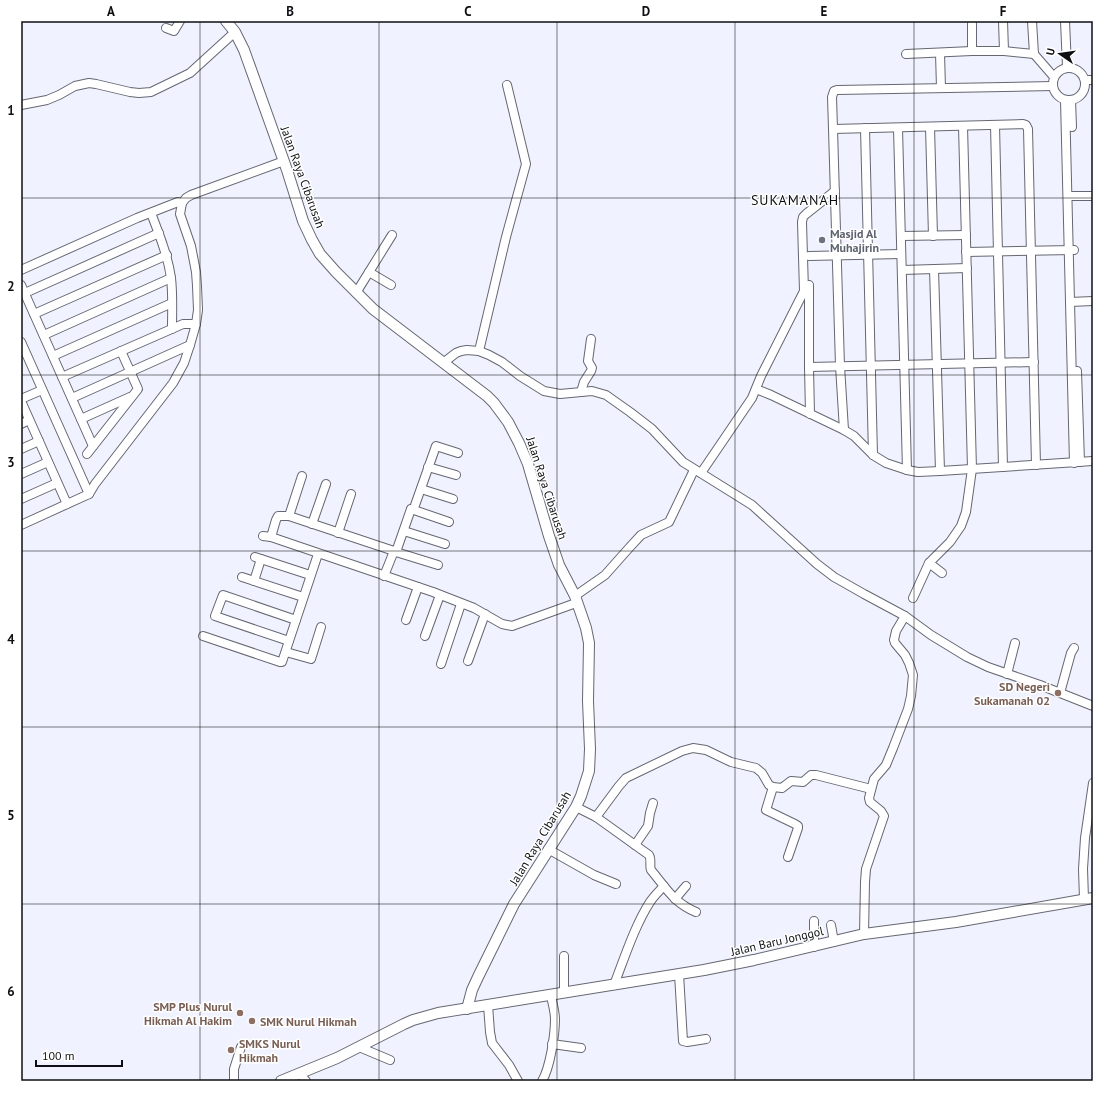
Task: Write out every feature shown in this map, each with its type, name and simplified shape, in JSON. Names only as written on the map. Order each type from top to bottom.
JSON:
[{"type":"main road","name":"Jalan Raya Cibarusah","points":[[226,21],[235,32],[244,50],[284,161],[303,221],[312,240],[325,260],[373,309],[487,396],[494,403],[513,431],[528,464],[559,565],[576,600],[588,635],[590,749],[588,771],[584,787],[576,807],[514,904],[472,990],[467,1009]]},
{"type":"main road","name":"Jalan Baru Jonggol","points":[[281,1081],[303,1077],[389,1031],[413,1020],[438,1013],[718,968],[864,934],[956,922],[1089,898]]},
{"type":"street","points":[[166,28],[174,31],[180,21]]},
{"type":"street","points":[[1003,21],[1004,51]]},
{"type":"street","points":[[1032,21],[1034,54],[1053,81],[1057,95],[1068,100],[1080,96],[1089,84],[1078,70],[1067,67],[1059,70],[1053,81]]},
{"type":"street","points":[[1065,21],[1067,67]]},
{"type":"street","points":[[972,24],[972,52]]},
{"type":"street","points":[[21,105],[47,100],[75,86],[89,83],[130,92],[152,92],[190,73],[235,32]]},
{"type":"street","points":[[906,54],[1004,51],[1034,54]]},
{"type":"street","points":[[940,53],[941,86]]},
{"type":"street","points":[[844,430],[840,366],[832,97],[834,91],[1053,81]]},
{"type":"street","points":[[904,84],[941,86]]},
{"type":"street","points":[[479,351],[506,236],[526,164],[507,85]]},
{"type":"street","points":[[1068,100],[1077,462]]},
{"type":"street","points":[[995,125],[1003,467]]},
{"type":"street","points":[[833,129],[1026,125],[1028,129],[1032,251],[1036,465]]},
{"type":"street","points":[[913,598],[929,563],[950,542],[961,526],[966,512],[972,469],[963,126]]},
{"type":"street","points":[[930,127],[933,236]]},
{"type":"street","points":[[866,128],[874,455]]},
{"type":"street","points":[[898,128],[907,470]]},
{"type":"street","points":[[21,525],[89,494],[95,484],[173,383],[184,363],[196,324],[198,298],[196,272],[191,246],[180,214],[182,203],[191,195],[284,161]]},
{"type":"street","points":[[810,414],[809,256],[807,222],[810,216],[835,195]]},
{"type":"street","points":[[438,565],[289,516],[278,516],[267,536],[440,595],[485,614],[502,624],[512,626],[576,600],[606,575],[641,535],[669,522],[697,472],[746,407],[804,291],[803,217],[835,195]]},
{"type":"street","points":[[1070,196],[1093,196]]},
{"type":"street","points":[[21,270],[151,212],[178,202],[182,203]]},
{"type":"street","points":[[151,212],[167,255],[171,278],[172,329]]},
{"type":"street","points":[[25,293],[159,233]]},
{"type":"street","points":[[356,292],[392,235]]},
{"type":"street","points":[[901,236],[966,235]]},
{"type":"street","points":[[966,252],[1072,250]]},
{"type":"street","points":[[809,256],[901,254]]},
{"type":"street","points":[[34,314],[167,255]]},
{"type":"street","points":[[902,270],[967,268]]},
{"type":"street","points":[[934,269],[940,471]]},
{"type":"street","points":[[369,272],[391,285]]},
{"type":"street","points":[[44,335],[171,278]]},
{"type":"street","points":[[21,284],[93,446]]},
{"type":"street","points":[[1073,302],[1093,301]]},
{"type":"street","points":[[53,356],[172,303]]},
{"type":"street","points":[[756,389],[765,378],[802,305],[809,303]]},
{"type":"street","points":[[62,377],[183,324],[196,324]]},
{"type":"street","points":[[581,392],[584,382],[592,368],[588,360],[591,339]]},
{"type":"street","points":[[21,342],[89,494]]},
{"type":"street","points":[[72,398],[190,345]]},
{"type":"street","points":[[86,454],[138,389],[121,351]]},
{"type":"street","points":[[443,363],[461,351],[479,351],[490,354],[544,391],[560,394],[599,392],[612,398],[652,429],[683,462],[752,505],[826,571],[905,616],[967,657],[988,667],[1093,706]]},
{"type":"street","points":[[809,367],[1034,362]]},
{"type":"street","points":[[756,389],[844,430],[854,436],[874,455],[886,463],[907,470],[918,472],[940,471],[1093,461]]},
{"type":"street","points":[[42,390],[21,400],[67,504]]},
{"type":"street","points":[[81,419],[132,396]]},
{"type":"street","points":[[21,424],[29,420]]},
{"type":"street","points":[[21,449],[39,441]]},
{"type":"street","points":[[384,576],[404,531],[411,509],[414,508],[436,446],[458,453]]},
{"type":"street","points":[[21,474],[48,462]]},
{"type":"street","points":[[428,467],[456,475]]},
{"type":"street","points":[[289,516],[302,476]]},
{"type":"street","points":[[21,499],[57,483]]},
{"type":"street","points":[[312,524],[326,484]]},
{"type":"street","points":[[421,489],[452,499]]},
{"type":"street","points":[[338,533],[351,494]]},
{"type":"street","points":[[411,509],[449,522]]},
{"type":"street","points":[[404,531],[445,544]]},
{"type":"street","points":[[203,636],[280,662],[283,661],[318,554]]},
{"type":"street","points":[[254,581],[258,558],[310,575]]},
{"type":"street","points":[[929,563],[942,573]]},
{"type":"street","points":[[242,577],[303,597]]},
{"type":"street","points":[[406,620],[418,587]]},
{"type":"street","points":[[289,641],[215,616],[223,595],[296,620]]},
{"type":"street","points":[[425,636],[440,595]]},
{"type":"street","points":[[441,664],[461,604]]},
{"type":"street","points":[[468,661],[485,614]]},
{"type":"street","points":[[864,934],[864,889],[866,869],[884,816],[881,810],[869,800],[871,789],[876,776],[886,764],[911,696],[913,675],[909,662],[895,644],[894,640],[896,631],[905,616]]},
{"type":"street","points":[[286,652],[310,659],[321,627]]},
{"type":"street","points":[[1007,674],[1015,643]]},
{"type":"street","points":[[1060,693],[1071,653],[1074,648]]},
{"type":"street","points":[[596,817],[626,778],[682,751],[693,748],[706,750],[726,760],[756,768],[762,773],[769,785],[773,787],[782,788],[791,781],[802,782],[811,775],[816,775],[871,789]]},
{"type":"street","points":[[1089,898],[1083,869],[1085,838],[1093,783]]},
{"type":"street","points":[[773,787],[766,810],[798,826],[788,857]]},
{"type":"street","points":[[635,845],[648,826],[653,803]]},
{"type":"street","points":[[576,807],[596,817],[649,855],[651,858],[651,870],[664,886],[675,899],[686,908],[696,912]]},
{"type":"street","points":[[548,849],[594,875],[616,884]]},
{"type":"street","points":[[614,985],[634,934],[644,914],[650,903],[664,886]]},
{"type":"street","points":[[675,899],[686,886]]},
{"type":"street","points":[[814,921],[814,946]]},
{"type":"street","points":[[831,925],[834,942]]},
{"type":"street","points":[[564,956],[564,992]]},
{"type":"street","points":[[678,974],[683,1041],[687,1042],[706,1039]]},
{"type":"street","points":[[542,1081],[548,1065],[555,1019],[551,994]]},
{"type":"street","points":[[488,1005],[492,1043],[509,1065],[518,1081]]},
{"type":"street","points":[[552,1044],[581,1048]]},
{"type":"street","points":[[234,1081],[234,1069],[241,1047]]},
{"type":"street","points":[[359,1047],[390,1060]]},
{"type":"place","name":"Masjid Al Muhajirin","points":[[822,240]]},
{"type":"place","name":"SD Negeri Sukamanah 02","points":[[1058,693]]},
{"type":"place","name":"SMP Plus Nurul Hikmah Al Hakim","points":[[240,1013]]},
{"type":"place","name":"SMK Nurul Hikmah","points":[[252,1021]]},
{"type":"place","name":"SMKS Nurul Hikmah","points":[[231,1050]]},
{"type":"district","name":"SUKAMANAH","points":[[795,200]]}]
